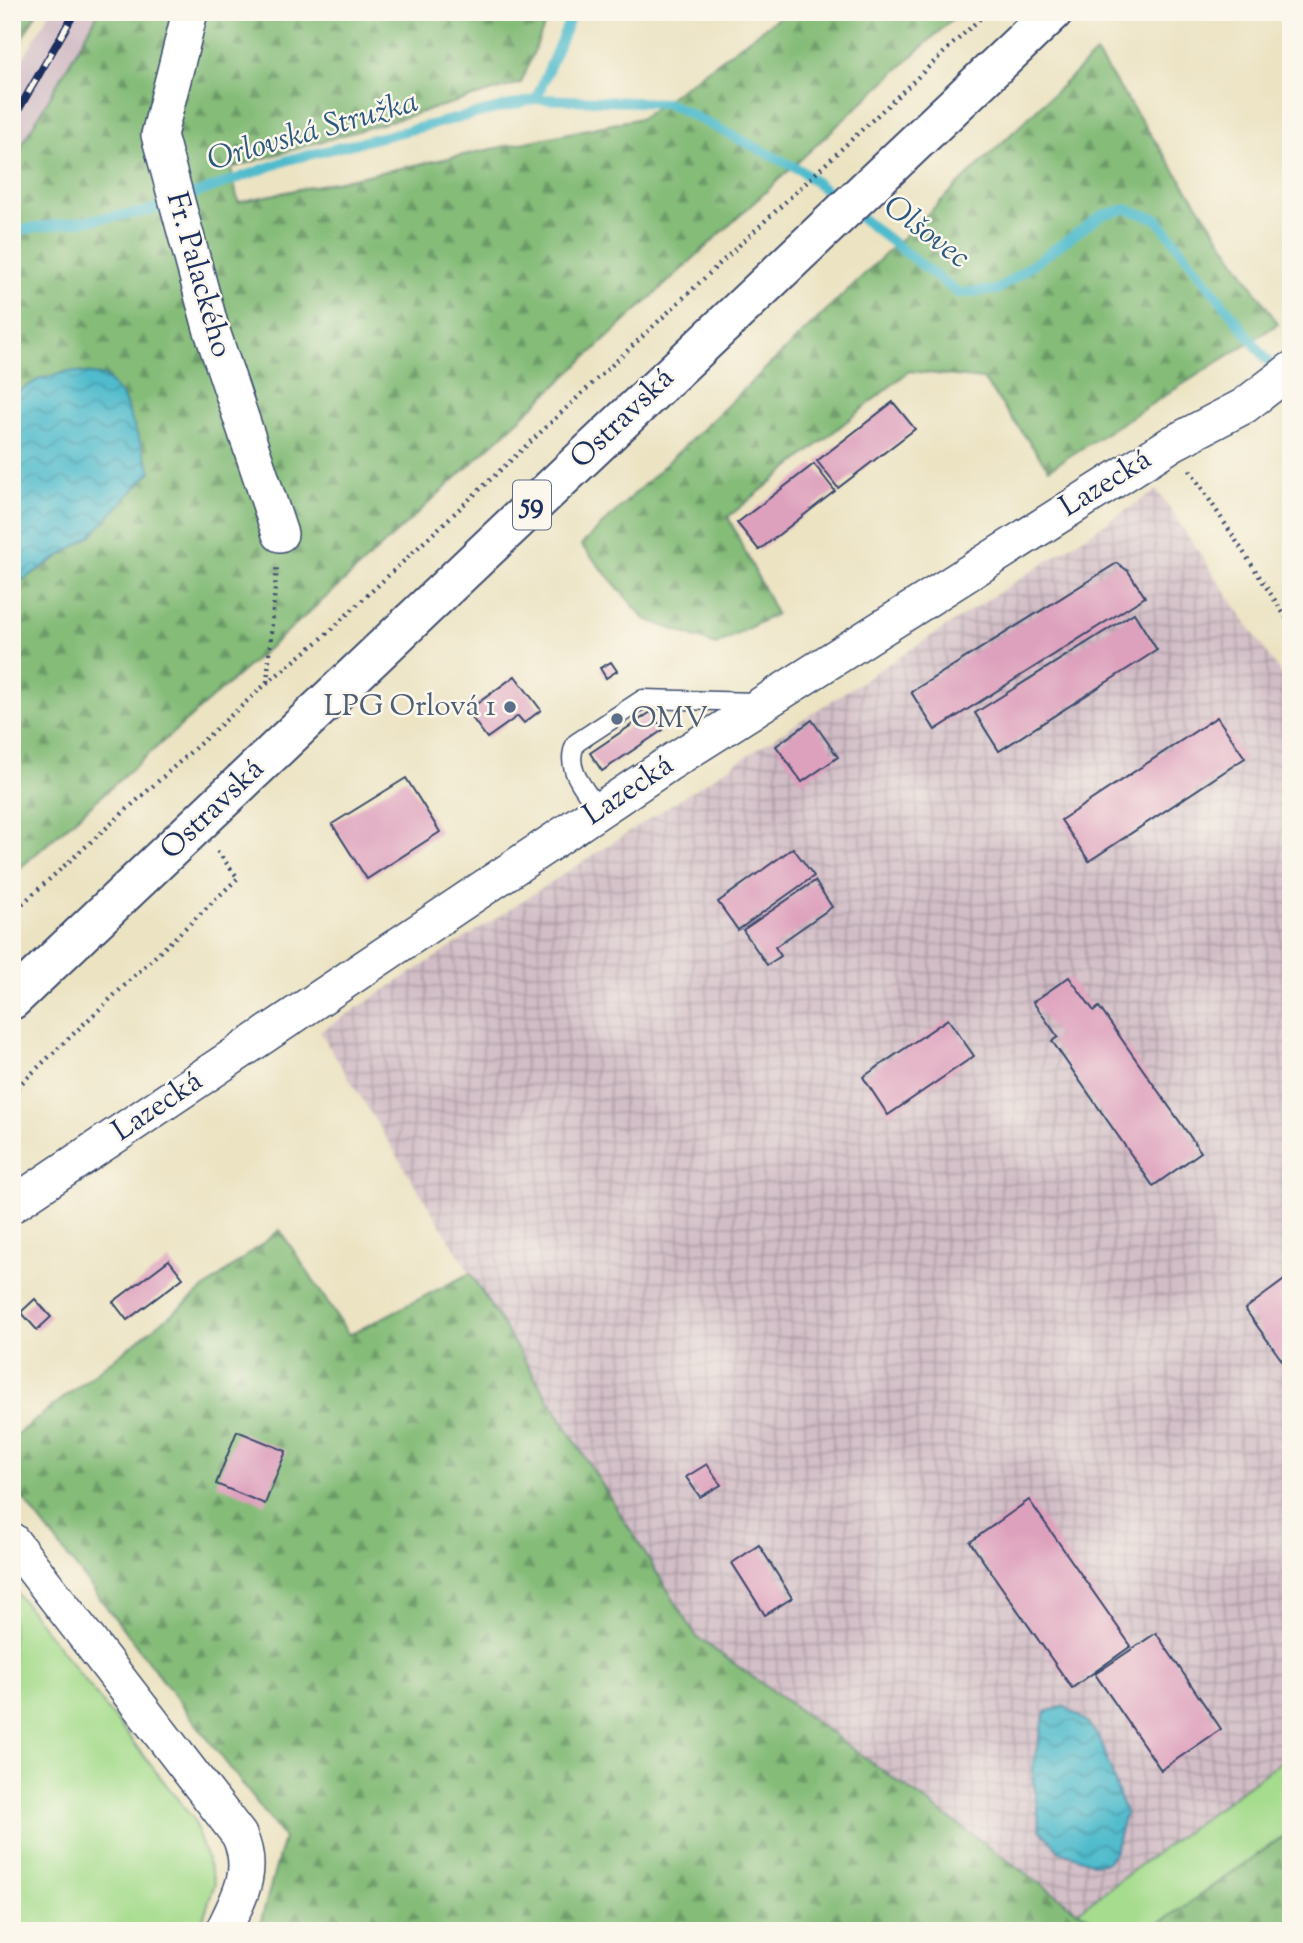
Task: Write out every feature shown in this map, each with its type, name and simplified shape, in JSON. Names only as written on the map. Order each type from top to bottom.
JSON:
[{"type":"main road","name":"Ostravská","points":[[12,1000],[1053,12]]},
{"type":"street","name":"Fr. Palackého","points":[[190,12],[159,135],[211,328],[280,534]]},
{"type":"street","name":"Lazecká","points":[[12,1205],[764,702],[1172,443],[1244,406],[1291,370]]},
{"type":"street","points":[[12,1541],[239,1835],[248,1862],[245,1886],[223,1931]]},
{"type":"lane","points":[[599,810],[571,768],[570,754],[576,743],[643,699],[764,702]]},
{"type":"path","points":[[12,913],[267,683],[321,639],[987,12]]},
{"type":"path","points":[[1172,443],[1291,625]]},
{"type":"path","points":[[267,683],[280,534]]},
{"type":"path","points":[[12,1092],[238,878],[197,825]]},
{"type":"shaded area","points":[[50,12],[99,12],[12,162],[12,78]]},
{"type":"shaded area","points":[[1157,490],[1291,689],[1291,1754],[1078,1911],[697,1637],[320,1032]]},
{"type":"green space","points":[[12,12],[37,12],[12,56]]},
{"type":"green space","points":[[99,12],[550,12],[521,83],[231,168],[238,202],[641,118],[786,12],[960,12],[341,584],[12,875],[12,587],[92,535],[40,379],[12,395],[12,162]]},
{"type":"green space","points":[[1096,53],[1278,324],[1049,469],[983,379],[909,371],[728,517],[776,614],[716,645],[645,619],[581,545]]},
{"type":"green space","points":[[280,1230],[349,1335],[470,1273],[697,1637],[1078,1911],[1112,1931],[258,1931],[284,1838],[12,1484],[12,1438]]},
{"type":"green space","points":[[12,1587],[193,1819],[215,1883],[199,1931],[12,1931]]},
{"type":"green space","points":[[1291,1754],[1291,1831],[1149,1931],[1112,1931],[1078,1911]]},
{"type":"green space","points":[[1291,1831],[1291,1931],[1149,1931]]},
{"type":"water","points":[[69,371],[105,376],[123,397],[151,471],[92,535],[12,587],[12,395],[40,379]]},
{"type":"water","points":[[1064,1706],[1088,1723],[1101,1741],[1125,1813],[1115,1851],[1107,1862],[1096,1864],[1060,1851],[1040,1830],[1032,1769],[1045,1712]]},
{"type":"building","points":[[893,402],[915,429],[838,488],[817,461]]},
{"type":"building","points":[[814,464],[835,491],[759,550],[737,523]]},
{"type":"building","points":[[1117,563],[1128,571],[1145,597],[935,730],[911,692]]},
{"type":"building","points":[[1134,613],[1157,650],[999,751],[975,713]]},
{"type":"building","points":[[611,662],[617,671],[606,678],[600,668]]},
{"type":"building","points":[[515,676],[541,710],[524,723],[518,716],[487,738],[467,711]]},
{"type":"building","points":[[651,712],[663,730],[602,771],[590,753]]},
{"type":"building","points":[[1217,717],[1245,758],[1089,861],[1061,820]]},
{"type":"building","points":[[812,720],[838,757],[802,782],[776,746]]},
{"type":"building","points":[[406,778],[440,832],[367,879],[332,824]]},
{"type":"building","points":[[793,848],[814,876],[738,930],[718,902]]},
{"type":"building","points":[[815,881],[832,907],[775,947],[781,956],[767,965],[743,930]]},
{"type":"building","points":[[1069,977],[1094,1011],[1099,1007],[1201,1152],[1153,1186],[1052,1041],[1058,1037],[1033,1002]]},
{"type":"building","points":[[948,1019],[974,1056],[888,1115],[863,1077]]},
{"type":"building","points":[[169,1260],[183,1278],[127,1320],[113,1302]]},
{"type":"building","points":[[1291,1275],[1291,1373],[1245,1309]]},
{"type":"building","points":[[35,1299],[51,1317],[37,1330],[21,1312]]},
{"type":"building","points":[[237,1431],[286,1451],[265,1504],[216,1484]]},
{"type":"building","points":[[707,1464],[721,1485],[700,1497],[686,1477]]},
{"type":"building","points":[[1029,1500],[1131,1646],[1072,1688],[970,1542]]},
{"type":"building","points":[[759,1545],[792,1598],[765,1615],[732,1563]]},
{"type":"building","points":[[1156,1633],[1221,1729],[1161,1770],[1095,1674]]},
{"type":"waterway","points":[[12,30],[22,12]]},
{"type":"waterway","name":"Orlovská Stružka","points":[[12,231],[145,212],[288,160],[536,99],[573,12]]},
{"type":"waterway","name":"Olšovec","points":[[536,99],[668,103],[800,170],[841,202]]},
{"type":"waterway","name":"Olšovec","points":[[852,211],[958,293],[997,290],[1102,215],[1126,209],[1157,219],[1278,374]]},
{"type":"railway","points":[[12,121],[75,12]]},
{"type":"place","name":"LPG Orlová 1","points":[[510,707]]},
{"type":"place","name":"OMV","points":[[617,719]]}]
